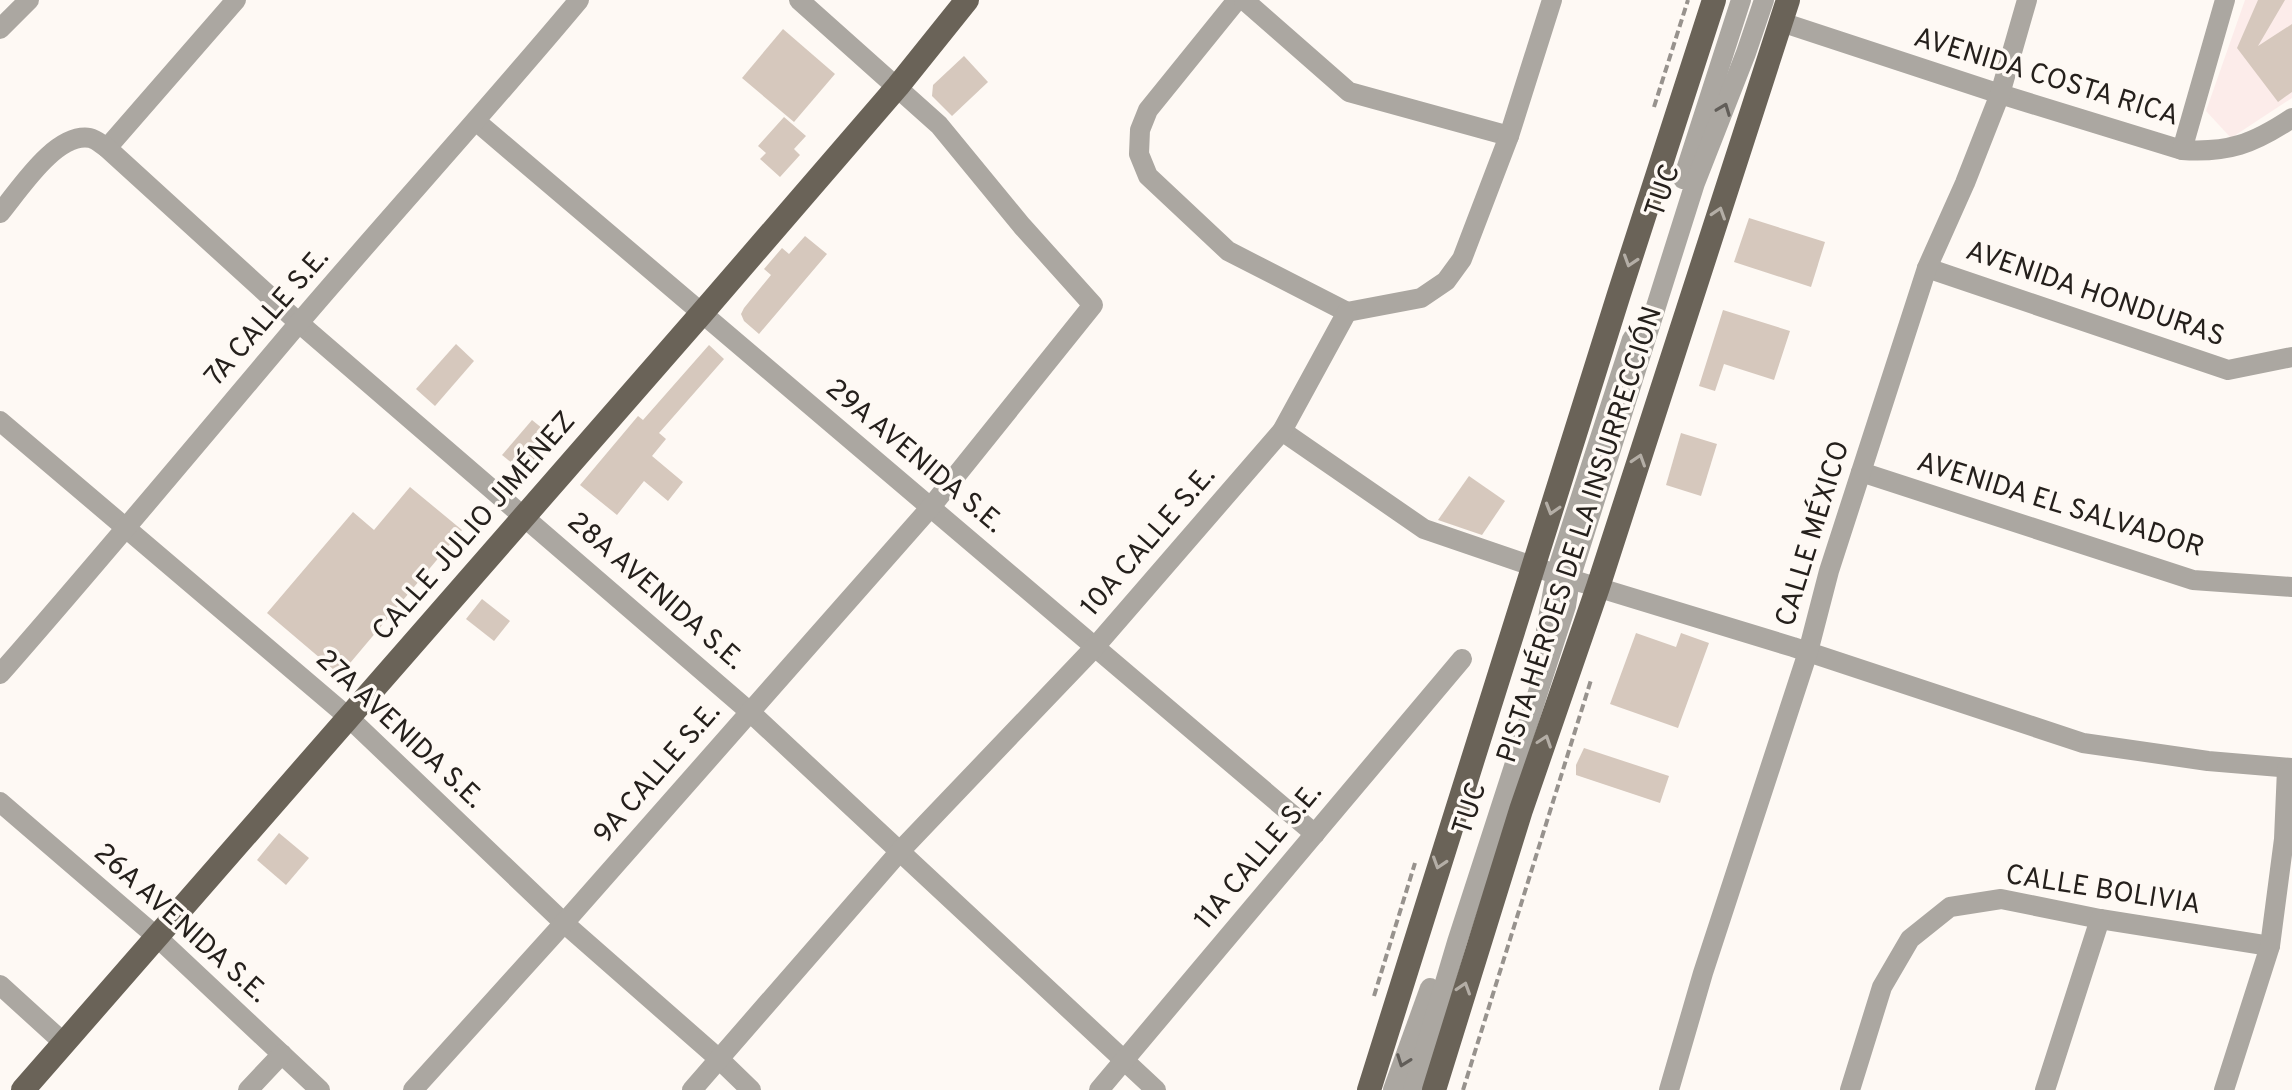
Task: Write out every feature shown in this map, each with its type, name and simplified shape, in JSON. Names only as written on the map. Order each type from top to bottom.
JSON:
[{"type":"main road","name":"CALLE JULIO JIMÉNEZ","points":[[23,1090],[702,313],[898,86],[967,0]]},
{"type":"main road","name":"PISTA HÉROES DE LA INSURRECCIÓN","points":[[1369,1090],[1384,1035],[1553,573],[1714,0]]},
{"type":"main road","name":"PISTA HÉROES DE LA INSURRECCIÓN","points":[[1434,1090],[1521,810],[1598,587],[1785,11]]},
{"type":"street","points":[[0,29],[29,0]]},
{"type":"street","points":[[0,213],[55,148],[73,139],[92,138],[107,148],[236,0]]},
{"type":"street","name":"7A CALLE S.E.","points":[[0,674],[579,0]]},
{"type":"street","points":[[799,0],[898,86]]},
{"type":"street","points":[[1237,0],[1148,110],[1140,130],[1139,154],[1148,176],[1228,251],[1347,312],[1421,298],[1446,281],[1462,259],[1509,136],[1552,0]]},
{"type":"street","points":[[1244,0],[1349,92],[1509,136]]},
{"type":"street","name":"TUC","points":[[1393,1090],[1445,946],[1541,650],[1553,573],[1741,0]]},
{"type":"street","name":"TUC","points":[[1413,1090],[1457,942],[1566,606],[1553,573],[1764,0]]},
{"type":"street","name":"CALLE MÉXICO","points":[[1669,1090],[1703,973],[1808,652],[1829,571],[1927,268],[2000,94],[2027,0]]},
{"type":"street","points":[[2182,150],[2225,0]]},
{"type":"street","name":"AVENIDA COSTA RICA","points":[[1785,11],[2000,94],[2182,150],[2213,152],[2238,147],[2265,136],[2292,118]]},
{"type":"street","name":"9A CALLE S.E.","points":[[413,1090],[930,508],[1093,305],[1022,226],[939,125],[898,86]]},
{"type":"street","name":"29A AVENIDA S.E.","points":[[477,122],[1315,834]]},
{"type":"street","name":"28A AVENIDA S.E.","points":[[107,148],[299,323],[750,712],[1156,1090]]},
{"type":"street","name":"AVENIDA HONDURAS","points":[[1927,268],[2228,370],[2292,357]]},
{"type":"street","name":"10A CALLE S.E.","points":[[692,1090],[901,850],[1094,648],[1282,431],[1347,312]]},
{"type":"street","name":"27A AVENIDA S.E.","points":[[0,421],[347,716],[564,923],[751,1090]]},
{"type":"street","points":[[1282,431],[1424,529],[1553,573],[1808,652],[2083,743],[2290,768],[2270,946],[2224,1090]]},
{"type":"street","name":"AVENIDA EL SALVADOR","points":[[1861,472],[2193,580],[2292,587]]},
{"type":"street","name":"11A CALLE S.E.","points":[[1099,1090],[1462,659]]},
{"type":"street","name":"26A AVENIDA S.E.","points":[[0,802],[158,938],[320,1090]]},
{"type":"street","name":"CALLE BOLIVIA","points":[[1850,1090],[1882,987],[1910,939],[1950,907],[2001,899],[2100,919],[2270,946]]},
{"type":"street","points":[[2045,1090],[2100,919]]},
{"type":"street","points":[[0,985],[65,1044]]},
{"type":"street","points":[[248,1090],[282,1054]]},
{"type":"shaded area","points":[[2245,0],[2292,0],[2292,98],[2231,138],[2206,111]]},
{"type":"building","points":[[2258,0],[2285,0],[2258,46],[2292,24],[2292,92],[2278,102],[2237,48]]},
{"type":"building","points":[[783,29],[835,74],[794,122],[742,78]]},
{"type":"building","points":[[964,56],[988,82],[952,116],[932,96],[933,85]]},
{"type":"building","points":[[784,117],[806,136],[794,149],[800,155],[780,177],[760,159],[766,153],[758,146]]},
{"type":"building","points":[[1749,218],[1825,242],[1811,287],[1734,262]]},
{"type":"building","points":[[805,236],[827,254],[759,334],[744,321],[741,314],[771,275],[764,269],[782,248],[789,254]]},
{"type":"building","points":[[1723,310],[1790,331],[1774,380],[1724,364],[1715,391],[1699,386]]},
{"type":"building","points":[[456,344],[474,361],[435,406],[416,389]]},
{"type":"building","points":[[709,345],[724,359],[659,433],[666,439],[652,456],[683,482],[668,501],[644,481],[617,515],[580,485],[638,416],[643,420]]},
{"type":"building","points":[[532,420],[553,437],[523,472],[502,455]]},
{"type":"building","points":[[1681,433],[1717,444],[1701,496],[1666,485]]},
{"type":"building","points":[[1469,476],[1505,501],[1482,535],[1438,520]]},
{"type":"building","points":[[410,487],[462,530],[340,675],[267,613],[353,512],[374,530]]},
{"type":"building","points":[[482,599],[510,621],[494,641],[466,619]]},
{"type":"building","points":[[1636,633],[1676,647],[1681,633],[1709,643],[1678,728],[1610,704]]},
{"type":"building","points":[[1584,748],[1669,776],[1660,803],[1576,775],[1576,765]]},
{"type":"building","points":[[279,833],[309,858],[286,885],[257,860]]}]
